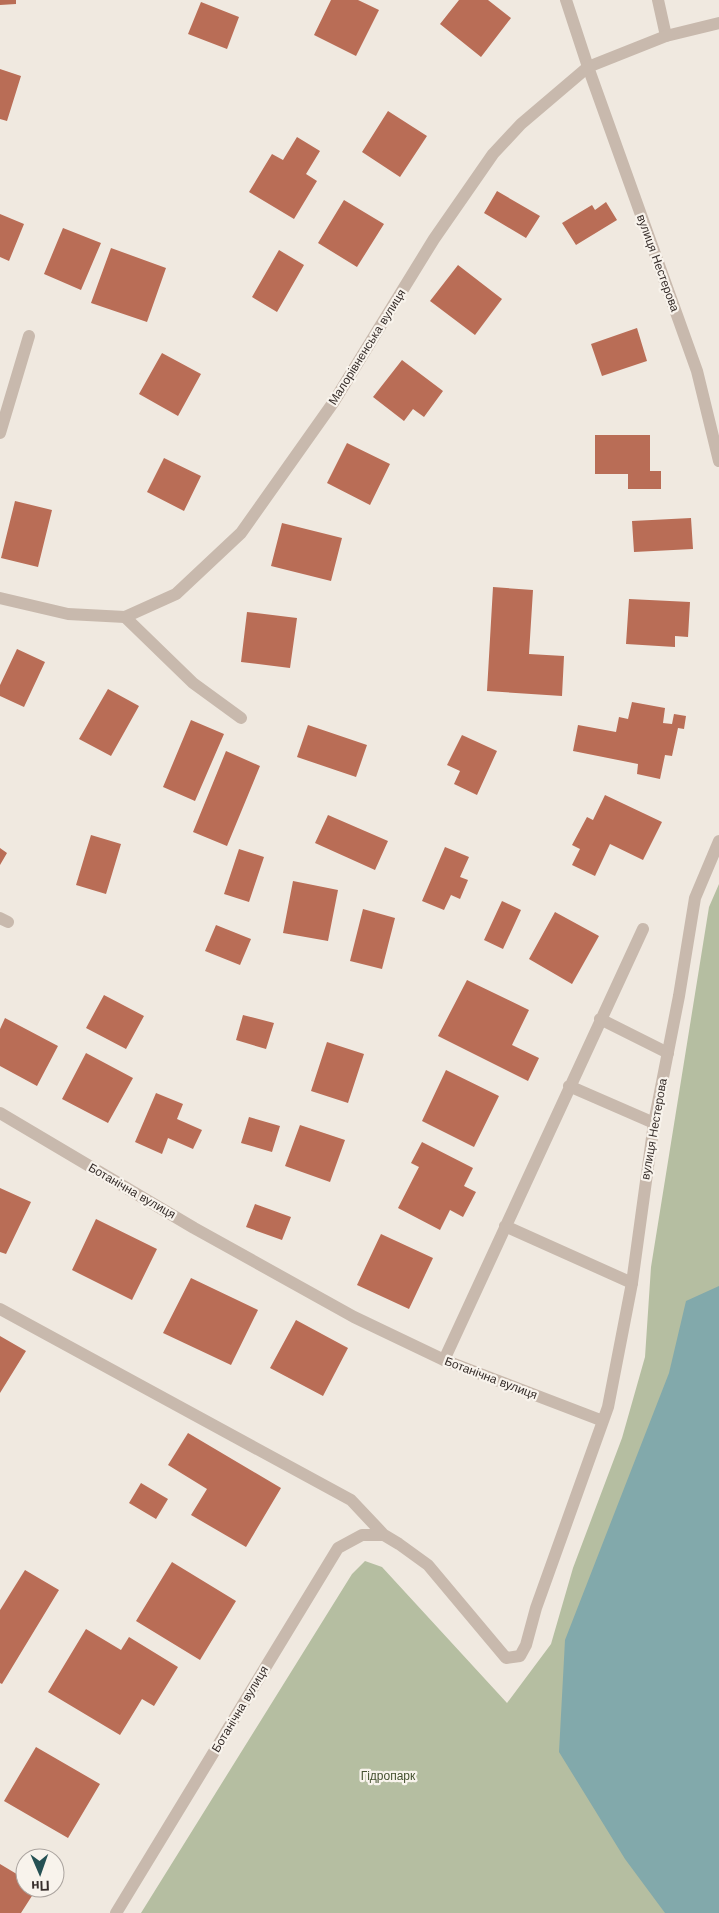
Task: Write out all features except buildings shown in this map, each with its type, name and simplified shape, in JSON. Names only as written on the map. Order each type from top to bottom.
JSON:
[{"type":"street","name":"вулиця Нестерова","points":[[566,0],[588,67],[697,371],[719,461]]},
{"type":"street","points":[[658,0],[666,36]]},
{"type":"street","name":"Малорівненська вулиця","points":[[0,598],[68,614],[125,617],[176,594],[241,533],[333,403],[434,239],[493,154],[521,124],[588,67],[666,36],[719,23]]},
{"type":"street","points":[[0,433],[29,336]]},
{"type":"street","points":[[125,617],[193,683],[241,718]]},
{"type":"street","name":"вулиця Нестерова","points":[[603,1421],[608,1408],[632,1282],[654,1123],[695,898],[719,841]]},
{"type":"street","points":[[444,1360],[643,929]]},
{"type":"street","points":[[600,1019],[668,1054]]},
{"type":"street","points":[[569,1086],[654,1123]]},
{"type":"street","name":"Ботанічна вулиця","points":[[0,1113],[186,1223],[354,1318],[444,1360],[603,1421]]},
{"type":"street","points":[[506,1226],[632,1282]]},
{"type":"street","points":[[0,1309],[351,1500],[384,1535],[428,1565],[506,1658],[520,1656],[526,1646],[536,1608],[603,1421]]},
{"type":"street","name":"Ботанічна вулиця","points":[[116,1913],[338,1548],[362,1535],[384,1535]]},
{"type":"green space","name":"Гідропарк","points":[[719,884],[719,1913],[141,1913],[352,1574],[365,1561],[382,1567],[507,1703],[551,1644],[573,1568],[622,1438],[645,1357],[651,1267],[709,907]]},
{"type":"water","points":[[719,1286],[719,1913],[665,1913],[625,1859],[559,1752],[565,1640],[669,1373],[686,1301]]}]
